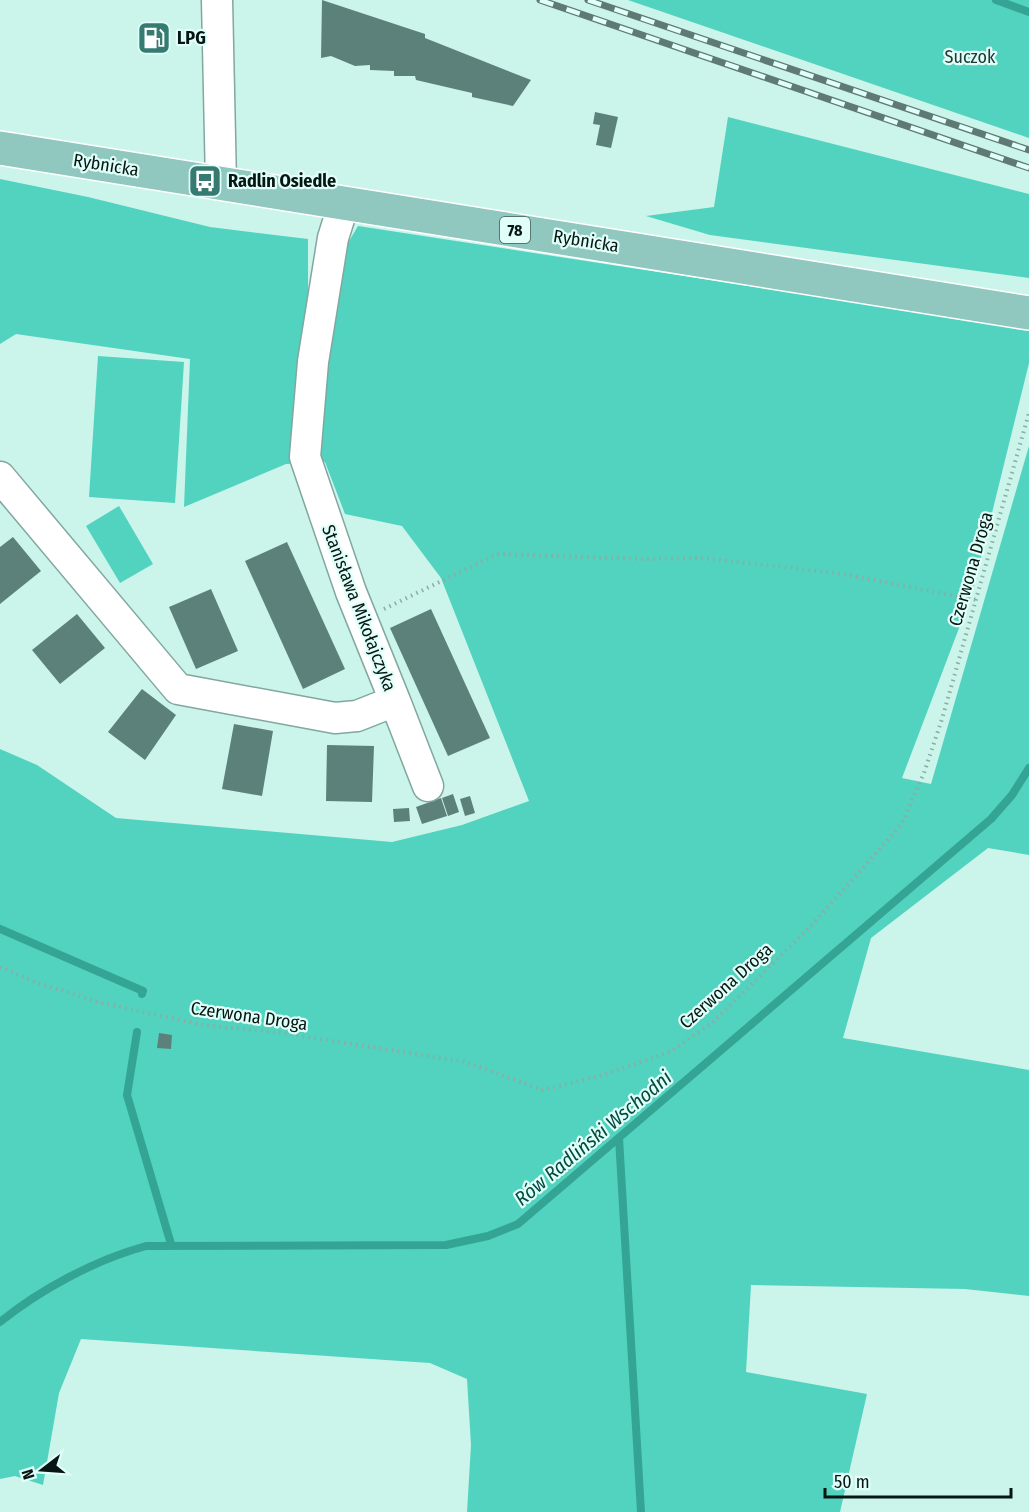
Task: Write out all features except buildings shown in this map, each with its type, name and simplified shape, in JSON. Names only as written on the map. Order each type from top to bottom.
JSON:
[{"type":"main road","name":"Rybnicka","points":[[0,148],[1029,313]]},
{"type":"street","points":[[217,0],[221,183]]},
{"type":"street","name":"Stanisława Mikołajczyka","points":[[0,477],[178,689],[335,718],[357,716],[394,701],[361,620],[305,457],[313,362],[333,238],[344,203]]},
{"type":"street","points":[[394,701],[428,786]]},
{"type":"path","name":"Czerwona Droga","points":[[0,967],[38,983],[102,1003],[203,1025],[282,1034],[466,1062],[542,1090],[600,1076],[670,1052],[712,1022],[811,926],[901,825],[924,773],[942,719],[1029,413]]},
{"type":"path","points":[[361,620],[497,554],[646,559],[701,558],[837,573],[977,600]]},
{"type":"green space","name":"Suczok","points":[[628,0],[1029,0],[1029,138]]},
{"type":"green space","points":[[728,117],[1029,194],[1029,278],[710,235],[646,216],[714,207]]},
{"type":"green space","points":[[0,179],[88,197],[210,227],[308,239],[308,310],[358,226],[1029,329],[1029,363],[972,594],[902,778],[931,784],[1029,446],[1029,855],[988,848],[871,938],[843,1038],[1029,1070],[1029,1296],[965,1289],[751,1285],[746,1372],[867,1394],[840,1512],[467,1512],[471,1445],[467,1379],[430,1363],[81,1339],[59,1393],[43,1485],[15,1476],[0,1479],[0,749],[37,765],[116,818],[392,842],[462,825],[529,801],[441,578],[402,526],[345,514],[325,462],[286,464],[184,507],[190,359],[16,334],[0,344]]},
{"type":"green space","points":[[98,356],[184,362],[175,503],[89,497]]},
{"type":"green space","points":[[119,506],[153,564],[120,583],[86,526]]},
{"type":"waterway","points":[[996,0],[1029,12]]},
{"type":"waterway","name":"Rów Radliński Wschodni","points":[[0,1322],[33,1298],[88,1267],[146,1246],[446,1245],[488,1236],[518,1224],[991,819],[1012,795],[1029,768]]},
{"type":"waterway","name":"Rów Radliński Wschodni","points":[[0,929],[143,991],[142,994]]},
{"type":"waterway","name":"Rów Radliński Wschodni","points":[[137,1032],[127,1095],[171,1244]]},
{"type":"waterway","points":[[619,1138],[641,1512]]},
{"type":"railway","points":[[540,0],[1029,168]]},
{"type":"railway","points":[[588,0],[1029,150]]},
{"type":"place","name":"LPG","points":[[154,38]]},
{"type":"place","name":"Radlin Osiedle","points":[[205,181]]}]
